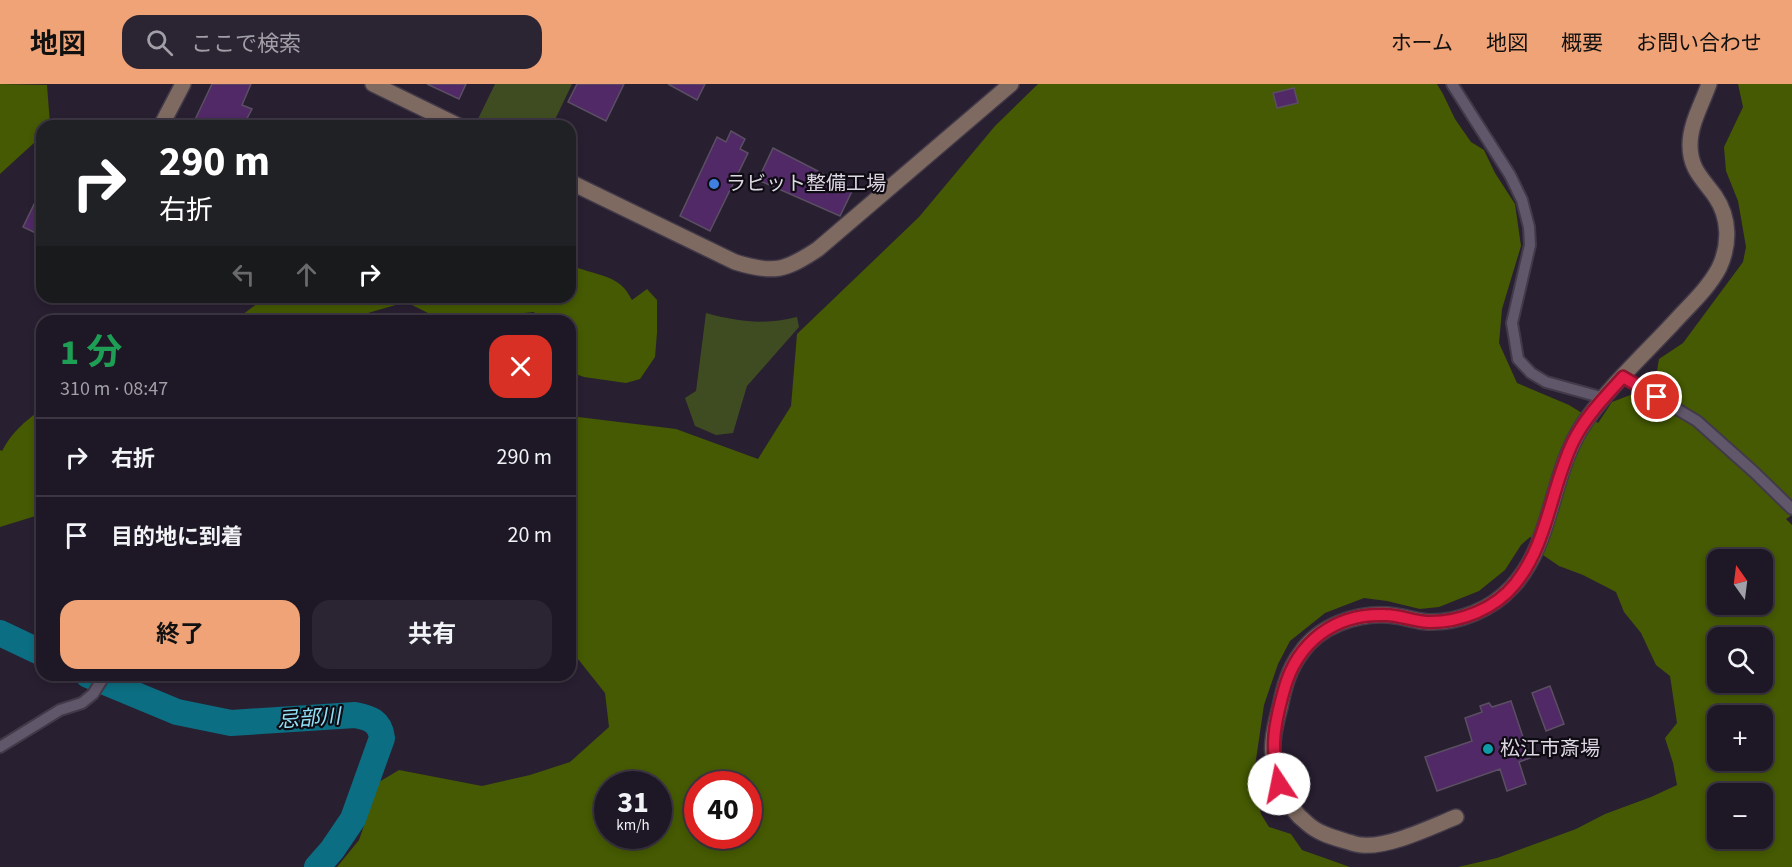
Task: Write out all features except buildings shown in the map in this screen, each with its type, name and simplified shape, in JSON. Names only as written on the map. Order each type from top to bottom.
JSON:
[{"type":"street","points":[[164,120],[183,84]]},
{"type":"street","points":[[373,84],[447,120]]},
{"type":"street","points":[[576,185],[735,262],[756,268],[780,268],[797,263],[818,249],[1011,84]]},
{"type":"street","points":[[1452,84],[1510,175],[1522,200],[1530,226],[1530,245],[1512,323],[1518,359],[1531,373],[1546,382],[1604,398]]},
{"type":"street","points":[[1456,817],[1386,843],[1362,846],[1330,837],[1308,824],[1291,806],[1279,784],[1274,762],[1273,742],[1288,676],[1294,662],[1309,643],[1329,628],[1344,621],[1374,615],[1404,617],[1427,622],[1442,621],[1477,612],[1504,596],[1515,584],[1533,556],[1573,441],[1585,422],[1623,377],[1694,302],[1718,271],[1724,257],[1727,237],[1726,217],[1714,195],[1697,174],[1690,147],[1694,123],[1709,84]]},
{"type":"street","points":[[1623,377],[1697,421],[1792,509]]},
{"type":"street","points":[[0,747],[60,710],[82,703],[93,694],[101,681]]},
{"type":"green space","points":[[0,84],[47,85],[50,120],[36,120],[36,141],[0,174]]},
{"type":"green space","points":[[495,84],[572,84],[555,120],[477,120]]},
{"type":"green space","points":[[1038,84],[1437,84],[1455,119],[1471,142],[1484,150],[1495,173],[1515,204],[1521,246],[1502,309],[1499,343],[1517,383],[1569,405],[1598,423],[1612,402],[1633,394],[1655,400],[1661,393],[1656,377],[1659,359],[1683,343],[1743,262],[1746,247],[1738,201],[1726,171],[1724,147],[1743,107],[1738,84],[1792,84],[1792,515],[1786,519],[1792,525],[1792,867],[1458,867],[1497,858],[1576,829],[1605,814],[1677,785],[1665,738],[1677,723],[1670,676],[1656,665],[1641,633],[1624,612],[1616,592],[1559,566],[1543,555],[1541,544],[1530,537],[1521,545],[1505,570],[1479,591],[1439,607],[1420,609],[1364,598],[1325,613],[1290,641],[1278,664],[1264,705],[1253,780],[1261,814],[1269,827],[1291,834],[1302,850],[1350,867],[337,867],[359,840],[379,782],[399,770],[482,786],[530,775],[570,762],[609,727],[605,693],[576,657],[576,417],[676,429],[758,459],[791,406],[797,334],[919,217],[995,126]]},
{"type":"green space","points":[[576,267],[612,279],[624,288],[632,300],[647,289],[657,300],[655,357],[640,379],[626,383],[584,377],[576,374],[576,315],[536,315],[534,312],[504,315],[432,315],[408,303],[576,303]]},
{"type":"green space","points":[[258,303],[403,303],[361,315],[242,315]]},
{"type":"green space","points":[[706,313],[752,321],[774,321],[797,317],[799,327],[747,386],[733,433],[716,435],[695,426],[685,398],[696,391]]},
{"type":"green space","points":[[36,414],[36,516],[0,527],[0,450],[2,451],[19,427]]},
{"type":"waterway","name":"忌部川","points":[[0,633],[36,650]]},
{"type":"waterway","name":"忌部川","points":[[102,681],[177,712],[231,723],[355,715],[365,717],[377,724],[382,738],[353,819],[317,867]]},
{"type":"place","name":"ラビット整備工場","points":[[714,184]]},
{"type":"place","name":"松江市斎場","points":[[1488,749]]},
{"type":"route","points":[[1279,784],[1274,762],[1273,742],[1288,676],[1303,649],[1329,628],[1359,617],[1388,615],[1427,622],[1442,621],[1477,612],[1504,596],[1524,572],[1533,556],[1573,441],[1585,422],[1623,377],[1657,397]]}]
